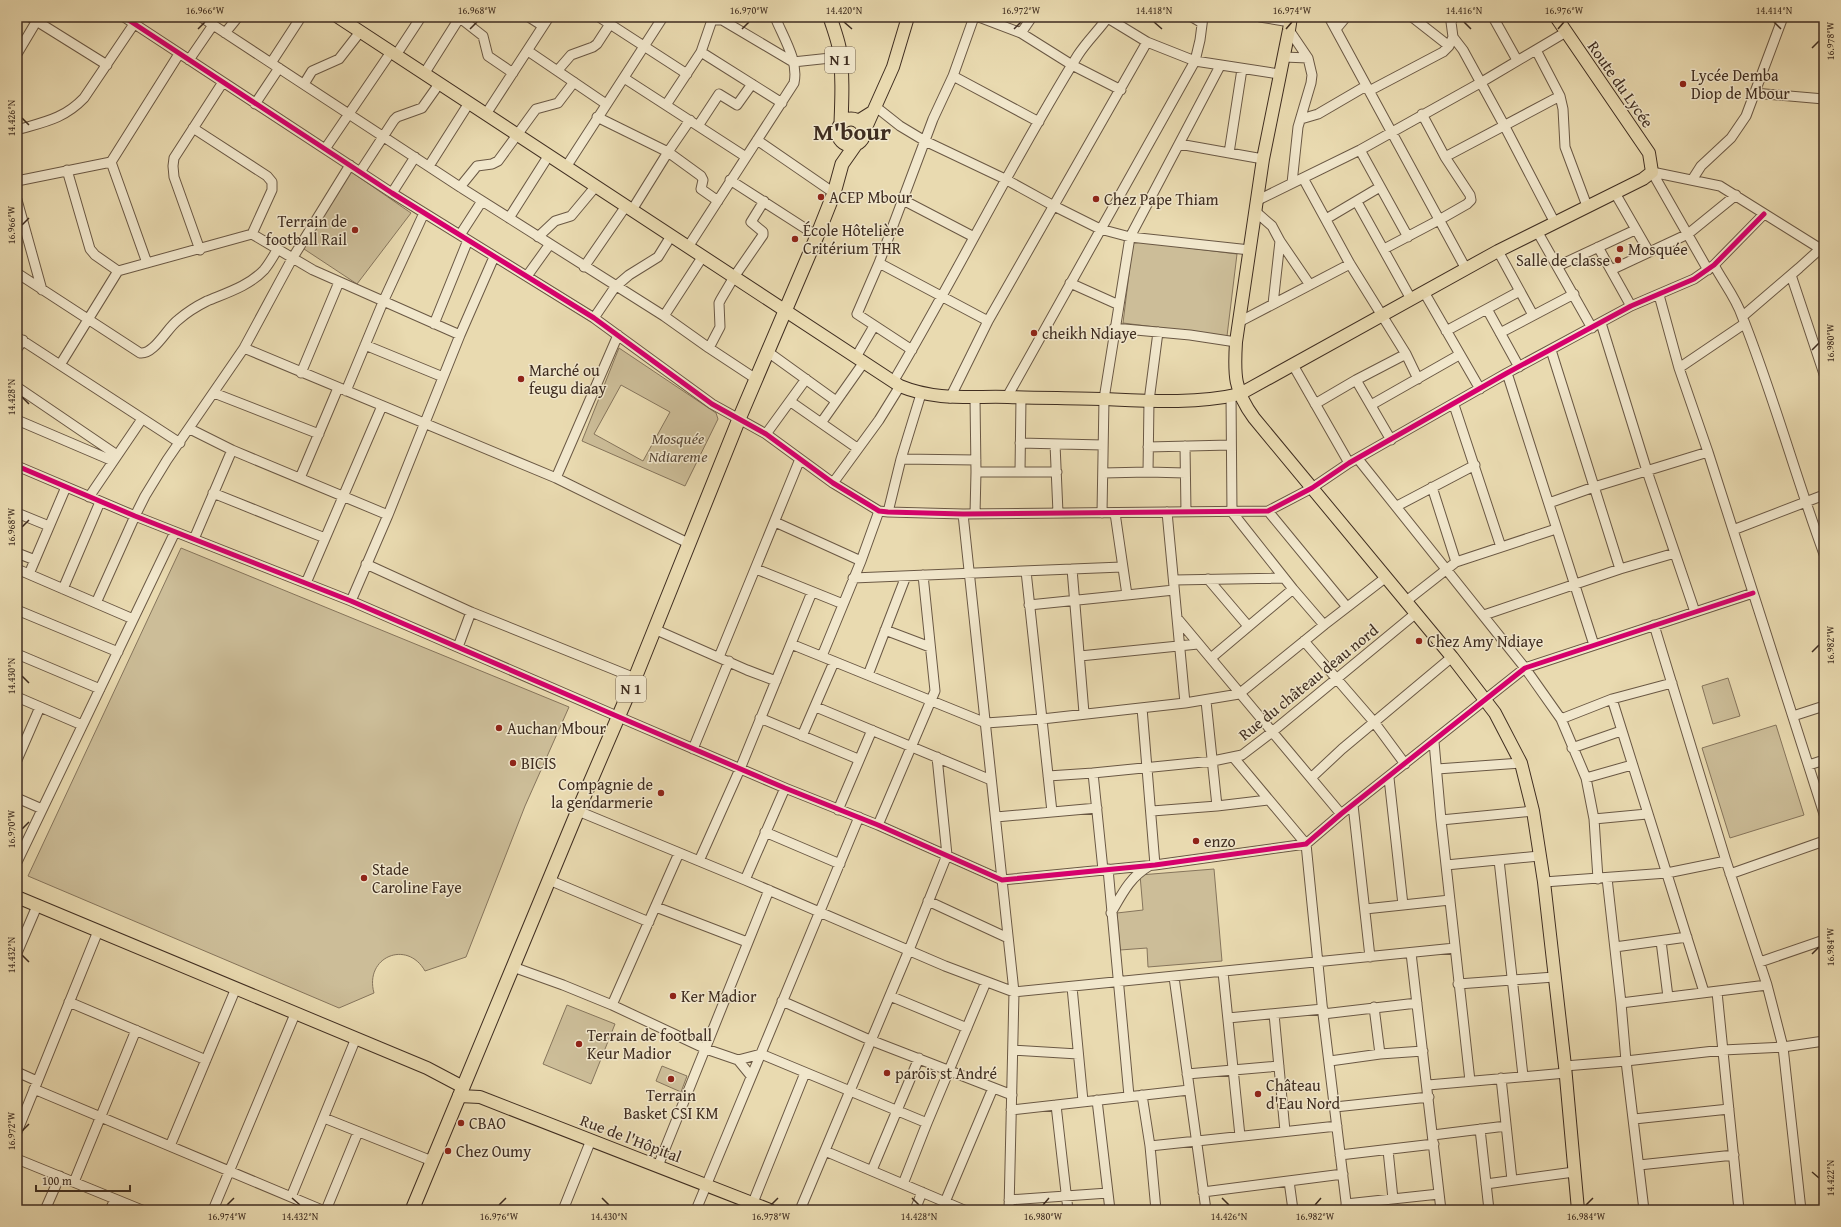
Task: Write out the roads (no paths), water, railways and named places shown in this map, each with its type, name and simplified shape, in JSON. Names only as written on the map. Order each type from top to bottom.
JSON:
[{"type":"highway","name":"N 1","points":[[412,1210],[549,880],[619,717],[739,419],[817,236],[834,193],[842,164],[856,144],[862,139],[841,104],[840,57],[830,17]]},
{"type":"highway","name":"N 1","points":[[842,164],[838,131],[853,124]]},
{"type":"highway","points":[[840,139],[847,145],[856,144]]},
{"type":"main road","points":[[853,124],[875,109],[893,67],[908,17]]},
{"type":"main road","name":"Route du Lycée","points":[[1556,17],[1649,153],[1652,172]]},
{"type":"main road","points":[[345,19],[360,32],[897,384],[921,394],[950,398],[1007,397],[1149,401],[1221,399],[1235,395],[1382,316],[1498,251],[1643,178],[1652,172]]},
{"type":"main road","points":[[1290,23],[1263,159],[1236,342],[1234,370],[1236,382],[1235,395],[1385,578],[1452,657],[1495,713],[1521,763],[1533,811],[1544,882],[1566,1069],[1578,1210]]},
{"type":"main road","points":[[17,897],[427,1068],[463,1088]]},
{"type":"main road","name":"Rue de l'Hôpital","points":[[463,1088],[480,1097],[706,1185],[751,1207],[770,1210]]},
{"type":"street","points":[[124,17],[392,193],[594,318],[712,404],[766,434],[833,483],[884,512],[975,514],[1268,511],[1312,488],[1349,463],[1454,405],[1507,373],[1631,306],[1659,295],[1711,268],[1764,214]]},
{"type":"street","points":[[201,17],[460,187],[615,287],[664,316],[756,379]]},
{"type":"street","points":[[226,33],[238,17]]},
{"type":"street","points":[[271,62],[301,17]]},
{"type":"street","points":[[325,149],[393,53],[421,17]]},
{"type":"street","points":[[424,74],[460,17],[483,36],[488,56],[513,73]]},
{"type":"street","points":[[529,17],[543,26]]},
{"type":"street","points":[[486,114],[549,17]]},
{"type":"street","points":[[599,17],[687,74]]},
{"type":"street","points":[[566,167],[663,17]]},
{"type":"street","points":[[688,247],[794,83],[795,73],[793,62],[775,17]]},
{"type":"street","points":[[912,350],[857,314],[880,262],[925,141],[952,76],[974,17]]},
{"type":"street","points":[[979,17],[1022,33],[1072,65],[1121,90]]},
{"type":"street","points":[[1022,33],[1032,17]]},
{"type":"street","points":[[833,483],[897,384],[912,350],[943,296],[1005,179],[1072,65],[1107,17],[1147,42],[1195,61],[1279,74]]},
{"type":"street","points":[[1007,397],[1195,61],[1200,40],[1202,20],[1192,17]]},
{"type":"street","points":[[1260,17],[1290,23],[1311,67],[1311,83],[1298,127],[1292,183]]},
{"type":"street","points":[[1329,17],[1390,132],[1466,269]]},
{"type":"street","points":[[1336,29],[1346,17]]},
{"type":"street","points":[[1412,17],[1449,46]]},
{"type":"street","points":[[1454,17],[1451,22],[1453,37],[1463,50],[1555,223]]},
{"type":"street","points":[[1493,17],[1517,60]]},
{"type":"street","points":[[1692,180],[1701,166],[1731,138],[1740,127],[1746,116],[1783,17]]},
{"type":"street","points":[[17,54],[35,18],[107,64]]},
{"type":"street","points":[[666,105],[701,52],[712,20],[719,18],[793,62],[840,57]]},
{"type":"street","points":[[17,130],[64,116],[74,108],[84,98],[134,24]]},
{"type":"street","points":[[558,70],[571,55],[594,47],[610,24]]},
{"type":"street","points":[[188,60],[213,25]]},
{"type":"street","points":[[304,84],[312,71],[339,59],[360,32]]},
{"type":"street","points":[[1310,284],[1257,206],[1292,183],[1360,150],[1422,114],[1480,83],[1566,32]]},
{"type":"street","points":[[1301,119],[1318,114],[1443,52],[1449,46],[1453,37]]},
{"type":"street","points":[[950,398],[988,321],[1147,42]]},
{"type":"street","points":[[1536,50],[1560,96],[1563,109],[1565,147],[1587,206]]},
{"type":"street","points":[[528,51],[606,104]]},
{"type":"street","points":[[701,52],[782,103]]},
{"type":"street","points":[[17,181],[111,162],[179,54]]},
{"type":"street","points":[[1284,57],[1308,58]]},
{"type":"street","points":[[1102,513],[1104,399],[1114,328],[1130,237],[1220,66]]},
{"type":"street","points":[[255,104],[279,68]]},
{"type":"street","points":[[1229,153],[1242,68]]},
{"type":"street","points":[[952,76],[1039,122]]},
{"type":"street","points":[[624,78],[746,157]]},
{"type":"street","points":[[200,250],[174,177],[174,158],[223,82]]},
{"type":"street","points":[[460,187],[477,166],[492,164],[498,161],[536,109],[558,103],[574,82]]},
{"type":"street","points":[[360,172],[396,117],[422,108],[439,84]]},
{"type":"street","points":[[698,126],[719,94],[737,105],[752,84]]},
{"type":"street","points":[[1754,93],[1824,99]]},
{"type":"street","points":[[1444,157],[1560,96]]},
{"type":"street","points":[[429,166],[469,103]]},
{"type":"street","points":[[875,109],[925,141],[1005,179],[1100,229],[1130,237],[1250,250]]},
{"type":"street","points":[[1384,249],[1467,204],[1471,197],[1444,157],[1422,114]]},
{"type":"street","points":[[597,117],[668,152],[701,176],[703,180],[701,190],[718,201]]},
{"type":"street","points":[[584,266],[629,208],[690,120]]},
{"type":"street","points":[[60,365],[118,271],[200,250],[252,234],[272,190],[272,182],[266,176],[193,128]]},
{"type":"street","points":[[757,140],[834,193]]},
{"type":"street","points":[[1179,144],[1263,159]]},
{"type":"street","points":[[1360,150],[1408,237]]},
{"type":"street","points":[[509,218],[549,155]]},
{"type":"street","points":[[392,193],[415,157]]},
{"type":"street","points":[[111,162],[147,263]]},
{"type":"street","points":[[96,603],[134,516],[180,443],[244,348],[292,259],[350,165]]},
{"type":"street","points":[[67,170],[90,249],[95,255],[118,271]]},
{"type":"street","points":[[1652,172],[1720,186],[1822,250],[1791,275],[1743,320],[1679,368]]},
{"type":"street","points":[[1652,172],[1688,234],[1743,320],[1761,364],[1805,502],[1824,554]]},
{"type":"street","points":[[1303,178],[1350,264],[1406,354],[1418,378]]},
{"type":"street","points":[[730,180],[817,236]]},
{"type":"street","points":[[538,237],[555,221],[571,216],[596,186]]},
{"type":"street","points":[[1326,219],[1358,202],[1380,187]]},
{"type":"street","points":[[1615,192],[1635,230],[1649,252]]},
{"type":"street","points":[[1612,270],[1688,234],[1736,195]]},
{"type":"street","points":[[17,200],[42,290]]},
{"type":"street","points":[[903,200],[974,237]]},
{"type":"street","points":[[460,235],[482,201]]},
{"type":"street","points":[[709,348],[720,329],[719,303],[734,277],[763,235],[763,232],[751,222],[764,201]]},
{"type":"street","points":[[1358,202],[1411,299]]},
{"type":"street","points":[[300,478],[319,434],[365,345],[424,212]]},
{"type":"street","points":[[1558,266],[1635,230]]},
{"type":"street","points":[[1537,231],[1592,328]]},
{"type":"street","points":[[252,234],[292,259],[339,282],[460,335]]},
{"type":"street","points":[[594,318],[615,287],[629,275],[658,257],[671,236]]},
{"type":"street","points":[[434,324],[468,240]]},
{"type":"street","points":[[1273,304],[1280,241]]},
{"type":"street","points":[[527,276],[550,244]]},
{"type":"street","points":[[1598,246],[1631,306]]},
{"type":"street","points":[[17,273],[140,353],[146,354],[178,319],[205,302],[241,286],[263,271],[277,250]]},
{"type":"street","points":[[1498,251],[1534,315]]},
{"type":"street","points":[[664,316],[703,256]]},
{"type":"street","points":[[351,601],[388,515],[460,335],[494,257]]},
{"type":"street","points":[[880,262],[988,321]]},
{"type":"street","points":[[1239,322],[1350,264]]},
{"type":"street","points":[[1791,275],[1824,374]]},
{"type":"street","points":[[301,373],[339,282]]},
{"type":"street","points":[[1070,283],[1119,305]]},
{"type":"street","points":[[1446,331],[1520,291]]},
{"type":"street","points":[[1424,292],[1480,389]]},
{"type":"street","points":[[1500,333],[1574,294]]},
{"type":"street","points":[[1659,295],[1679,368],[1708,452],[1824,812]]},
{"type":"street","points":[[1487,309],[1520,367]]},
{"type":"street","points":[[1601,323],[1647,471],[1695,612]]},
{"type":"street","points":[[821,423],[836,401],[860,359],[874,326]]},
{"type":"street","points":[[1114,328],[1236,342]]},
{"type":"street","points":[[1148,472],[1149,401],[1158,332]]},
{"type":"street","points":[[556,478],[618,335]]},
{"type":"street","points":[[17,349],[20,338],[180,443]]},
{"type":"street","points":[[365,345],[443,377]]},
{"type":"street","points":[[244,348],[556,478],[688,543]]},
{"type":"street","points":[[1551,350],[1620,569]]},
{"type":"street","points":[[768,352],[836,401]]},
{"type":"street","points":[[1315,404],[1356,380],[1406,354]]},
{"type":"street","points":[[1371,405],[1459,355]]},
{"type":"street","points":[[1293,364],[1349,463]]},
{"type":"street","points":[[1507,373],[1594,645]]},
{"type":"street","points":[[766,434],[806,379]]},
{"type":"street","points":[[1356,380],[1391,440]]},
{"type":"street","points":[[17,387],[115,458]]},
{"type":"street","points":[[214,393],[319,434]]},
{"type":"street","points":[[822,656],[853,578],[884,512],[921,394]]},
{"type":"street","points":[[1235,395],[1230,446],[1232,512],[1284,578],[1324,625]]},
{"type":"street","points":[[975,398],[975,514]]},
{"type":"street","points":[[1020,471],[1021,398]]},
{"type":"street","points":[[790,402],[857,448]]},
{"type":"street","points":[[1454,405],[1501,547]]},
{"type":"street","points":[[306,583],[342,496],[382,406]]},
{"type":"street","points":[[89,497],[142,419]]},
{"type":"street","points":[[17,420],[115,458]]},
{"type":"street","points":[[190,428],[232,450],[388,515]]},
{"type":"street","points":[[1020,443],[1103,445]]},
{"type":"street","points":[[1055,444],[1058,512]]},
{"type":"street","points":[[1185,446],[1186,512]]},
{"type":"street","points":[[1148,447],[1230,446]]},
{"type":"street","points":[[194,539],[232,450]]},
{"type":"street","points":[[1549,503],[1594,487],[1708,452]]},
{"type":"street","points":[[719,657],[800,459]]},
{"type":"street","points":[[1358,459],[1447,568],[1525,668],[1560,719],[1586,778],[1615,947],[1626,1061],[1644,1210]]},
{"type":"street","points":[[901,460],[976,460]]},
{"type":"street","points":[[1397,506],[1474,465]]},
{"type":"street","points":[[17,466],[134,516],[351,601],[693,749],[838,810],[878,825],[1002,880],[1153,865],[1306,844],[1341,814],[1389,778],[1525,668],[1753,593]]},
{"type":"street","points":[[976,472],[1056,472]]},
{"type":"street","points":[[1103,472],[1185,473]]},
{"type":"street","points":[[29,574],[66,487]]},
{"type":"street","points":[[1432,488],[1456,562]]},
{"type":"street","points":[[214,493],[325,538]]},
{"type":"street","points":[[1733,530],[1824,495]]},
{"type":"street","points":[[63,589],[100,502]]},
{"type":"street","points":[[1268,511],[1347,607]]},
{"type":"street","points":[[1167,512],[1185,704]]},
{"type":"street","points":[[17,513],[49,526]]},
{"type":"street","points":[[1115,513],[1127,595]]},
{"type":"street","points":[[963,514],[1014,992],[1009,1210]]},
{"type":"street","points":[[775,522],[861,561]]},
{"type":"street","points":[[1405,602],[1456,562],[1556,529]]},
{"type":"street","points":[[17,862],[175,532]]},
{"type":"street","points":[[1484,615],[1575,586],[1620,569],[1675,553]]},
{"type":"street","points":[[35,560],[20,554],[17,569],[133,619]]},
{"type":"street","points":[[366,564],[471,612],[635,678]]},
{"type":"street","points":[[853,578],[1122,567]]},
{"type":"street","points":[[756,569],[843,604]]},
{"type":"street","points":[[1072,569],[1084,713]]},
{"type":"street","points":[[1026,571],[1052,812]]},
{"type":"street","points":[[878,825],[932,700],[935,683],[923,575]]},
{"type":"street","points":[[868,675],[906,576]]},
{"type":"street","points":[[1174,580],[1284,578]]},
{"type":"street","points":[[791,644],[986,723],[1042,719],[1084,713],[1185,704],[1239,694],[1385,578]]},
{"type":"street","points":[[1208,579],[1248,626]]},
{"type":"street","points":[[1210,658],[1293,589]]},
{"type":"street","points":[[1030,605],[1174,590]]},
{"type":"street","points":[[699,861],[740,768],[812,592]]},
{"type":"street","points":[[17,610],[118,652]]},
{"type":"street","points":[[458,647],[471,612]]},
{"type":"street","name":"Rue du château deau nord","points":[[1048,776],[1147,768],[1234,758],[1250,750],[1415,614]]},
{"type":"street","points":[[1177,618],[1239,694],[1341,814]]},
{"type":"street","points":[[1654,625],[1730,874],[1760,962],[1783,1047],[1801,1210]]},
{"type":"street","points":[[654,630],[776,680]]},
{"type":"street","points":[[885,630],[930,647]]},
{"type":"street","points":[[1304,641],[1374,722],[1405,764]]},
{"type":"street","points":[[1080,656],[1198,644]]},
{"type":"street","points":[[17,654],[100,689]]},
{"type":"street","points":[[1311,778],[1374,722],[1452,657]]},
{"type":"street","points":[[693,749],[729,661]]},
{"type":"street","points":[[802,736],[816,707],[834,662]]},
{"type":"street","points":[[1560,719],[1612,699],[1672,683]]},
{"type":"street","points":[[17,697],[82,725]]},
{"type":"street","points":[[1612,699],[1704,992]]},
{"type":"street","points":[[1206,701],[1217,806]]},
{"type":"street","points":[[1793,716],[1824,706]]},
{"type":"street","points":[[17,760],[40,707]]},
{"type":"street","points":[[816,707],[991,780]]},
{"type":"street","points":[[1142,708],[1152,811],[1153,865]]},
{"type":"street","points":[[760,718],[858,759]]},
{"type":"street","points":[[838,810],[858,759],[872,730]]},
{"type":"street","points":[[1572,748],[1621,731]]},
{"type":"street","points":[[1434,742],[1458,984],[1470,1081]]},
{"type":"street","points":[[800,1210],[850,1092],[870,1040],[890,996],[947,855],[937,757]]},
{"type":"street","points":[[1234,758],[1306,844],[1323,1011],[1347,1207],[1393,1199],[1439,1194]]},
{"type":"street","points":[[1808,765],[1824,760]]},
{"type":"street","points":[[1437,769],[1521,763]]},
{"type":"street","points":[[1586,778],[1632,765]]},
{"type":"street","points":[[1093,773],[1112,913],[1129,1096]]},
{"type":"street","points":[[1389,778],[1403,905]]},
{"type":"street","points":[[745,880],[785,788]]},
{"type":"street","points":[[17,798],[42,809]]},
{"type":"street","points":[[1152,811],[1268,800]]},
{"type":"street","points":[[1353,805],[1370,957]]},
{"type":"street","points":[[996,817],[1097,808]]},
{"type":"street","points":[[578,811],[820,911],[986,982],[1014,992],[1118,983],[1455,948]]},
{"type":"street","points":[[1441,820],[1533,811]]},
{"type":"street","points":[[1594,819],[1648,814]]},
{"type":"street","points":[[696,1210],[859,817]]},
{"type":"street","points":[[765,832],[840,864]]},
{"type":"street","points":[[1730,874],[1824,841]]},
{"type":"street","points":[[612,1005],[680,853]]},
{"type":"street","points":[[1446,865],[1539,856]]},
{"type":"street","points":[[1499,860],[1523,1076]]},
{"type":"street","points":[[1544,882],[1667,874],[1726,861]]},
{"type":"street","points":[[1112,913],[1124,891],[1134,877],[1153,865]]},
{"type":"street","points":[[549,880],[649,922]]},
{"type":"street","points":[[658,1166],[769,890]]},
{"type":"street","points":[[1365,909],[1450,900]]},
{"type":"street","points":[[928,901],[1008,938]]},
{"type":"street","points":[[17,953],[37,906]]},
{"type":"street","points":[[656,907],[747,942]]},
{"type":"street","points":[[17,1132],[98,931]]},
{"type":"street","points":[[1615,947],[1687,937]]},
{"type":"street","points":[[1760,962],[1824,940]]},
{"type":"street","points":[[1661,941],[1668,997]]},
{"type":"street","points":[[1411,953],[1428,1085],[1441,1210]]},
{"type":"street","points":[[513,967],[612,1005],[706,1049],[738,1060],[751,1076]]},
{"type":"street","points":[[1223,972],[1240,1136]]},
{"type":"street","points":[[1174,977],[1206,1210]]},
{"type":"street","points":[[1458,984],[1554,977]]},
{"type":"street","points":[[903,1184],[986,982]]},
{"type":"street","points":[[1621,1003],[1767,985]]},
{"type":"street","points":[[1072,987],[1083,1101]]},
{"type":"street","points":[[170,1146],[236,988]]},
{"type":"street","points":[[1717,992],[1739,1210]]},
{"type":"street","points":[[890,996],[967,1028]]},
{"type":"street","points":[[782,1001],[870,1040],[1012,1095]]},
{"type":"street","points":[[69,1002],[206,1060]]},
{"type":"street","points":[[1228,1018],[1374,1008],[1417,1003]]},
{"type":"street","points":[[1374,1008],[1380,1054]]},
{"type":"street","points":[[214,1210],[295,1014]]},
{"type":"street","points":[[1274,1014],[1285,1131]]},
{"type":"street","points":[[74,1182],[136,1030]]},
{"type":"street","points":[[292,1197],[356,1038]]},
{"type":"street","points":[[1428,1085],[1523,1076],[1626,1061],[1723,1050],[1783,1047],[1824,1041]]},
{"type":"street","points":[[1013,1050],[1078,1054]]},
{"type":"street","points":[[1330,1061],[1380,1054],[1423,1051]]},
{"type":"street","points":[[738,1060],[760,1054],[927,1123]]},
{"type":"street","points":[[872,1170],[919,1058]]},
{"type":"street","points":[[1187,1074],[1279,1066]]},
{"type":"street","points":[[17,1072],[36,1085],[100,1117],[322,1210]]},
{"type":"street","points":[[751,1207],[805,1073]]},
{"type":"street","points":[[1501,1078],[1512,1180]]},
{"type":"street","points":[[945,1202],[993,1088]]},
{"type":"street","points":[[1011,1110],[1190,1090]]},
{"type":"street","points":[[1142,1095],[1150,1146],[1156,1210]]},
{"type":"street","points":[[1335,1107],[1429,1097]]},
{"type":"street","points":[[1097,1100],[1110,1210]]},
{"type":"street","points":[[1056,1104],[1068,1210]]},
{"type":"street","points":[[1634,1119],[1729,1109]]},
{"type":"street","points":[[324,1118],[432,1161]]},
{"type":"street","points":[[1150,1146],[1337,1126]]},
{"type":"street","points":[[1340,1155],[1388,1150],[1480,1129],[1506,1126]]},
{"type":"street","points":[[1480,1129],[1490,1210]]},
{"type":"street","points":[[326,1210],[358,1132]]},
{"type":"street","points":[[564,1210],[591,1140]]},
{"type":"street","points":[[1388,1150],[1393,1199]]},
{"type":"street","points":[[825,1151],[964,1210]]},
{"type":"street","points":[[1639,1165],[1734,1155]]},
{"type":"street","points":[[17,1159],[142,1210]]},
{"type":"street","points":[[1486,1184],[1574,1172]]},
{"type":"street","points":[[1203,1192],[1343,1174]]},
{"type":"street","points":[[45,1210],[60,1176]]},
{"type":"street","points":[[1289,1181],[1293,1210]]},
{"type":"street","points":[[915,1210],[922,1192]]},
{"type":"street","points":[[1009,1200],[1108,1193]]},
{"type":"street","points":[[110,1210],[115,1199]]},
{"type":"place","name":"Lycée Demba Diop de Mbour","points":[[1683,84]]},
{"type":"place","name":"ACEP Mbour","points":[[821,197]]},
{"type":"place","name":"Chez Pape Thiam","points":[[1096,199]]},
{"type":"place","name":"Terrain de football Rail","points":[[355,230]]},
{"type":"place","name":"École Hôtelière Critérium THR","points":[[795,239]]},
{"type":"place","name":"Mosquée","points":[[1620,249]]},
{"type":"place","name":"Salle de classe","points":[[1618,260]]},
{"type":"place","name":"cheikh Ndiaye","points":[[1034,333]]},
{"type":"place","name":"Marché ou feugu diaay","points":[[521,379]]},
{"type":"place","name":"Chez Amy Ndiaye","points":[[1419,641]]},
{"type":"place","name":"Auchan Mbour","points":[[499,728]]},
{"type":"place","name":"BICIS","points":[[513,763]]},
{"type":"place","name":"Compagnie de la gendarmerie","points":[[661,793]]},
{"type":"place","name":"enzo","points":[[1196,841]]},
{"type":"place","name":"Stade Caroline Faye","points":[[364,878]]},
{"type":"place","name":"Ker Madior","points":[[673,996]]},
{"type":"place","name":"Terrain de football Keur Madior","points":[[579,1044]]},
{"type":"place","name":"parois st André","points":[[887,1073]]},
{"type":"place","name":"Terrain Basket CSI KM","points":[[671,1079]]},
{"type":"place","name":"Château d'Eau Nord","points":[[1258,1094]]},
{"type":"place","name":"CBAO","points":[[461,1123]]},
{"type":"place","name":"Chez Oumy","points":[[448,1151]]},
{"type":"district","name":"M'bour","points":[[852,132]]},
{"type":"park label","name":"Mosquée Ndiareme","points":[[678,447]]}]
